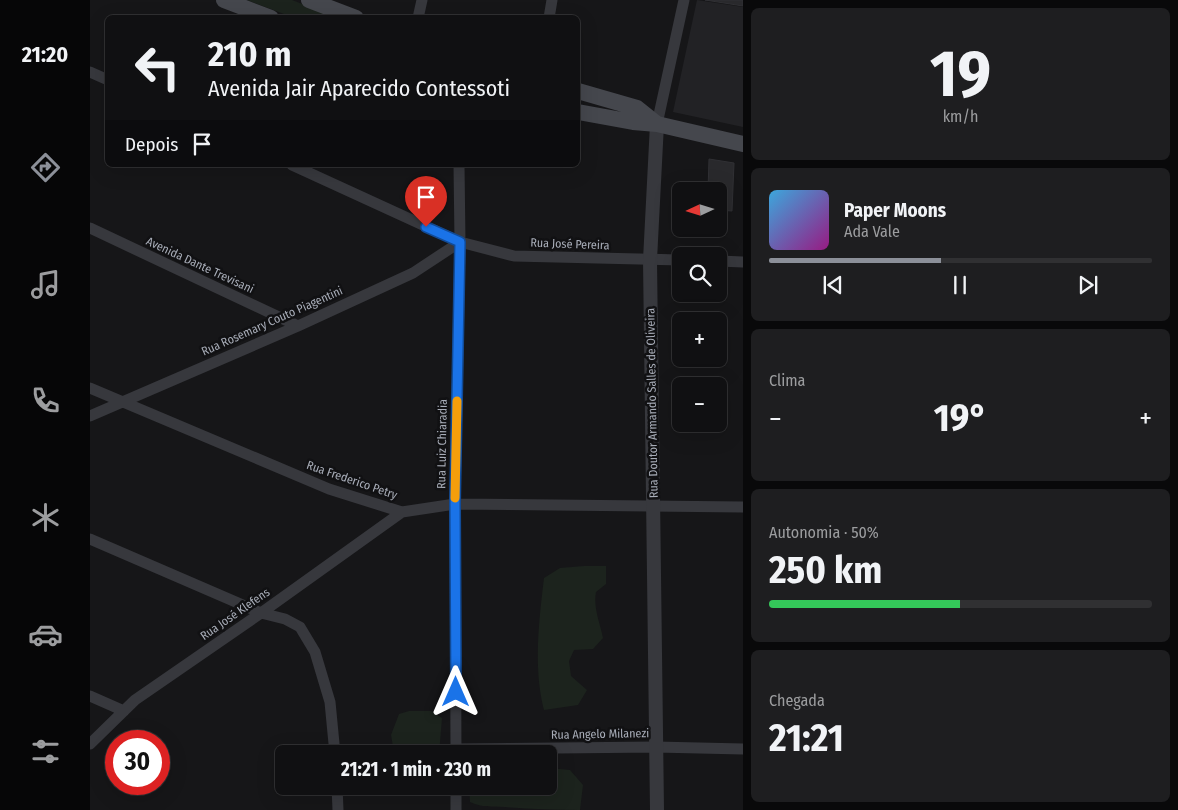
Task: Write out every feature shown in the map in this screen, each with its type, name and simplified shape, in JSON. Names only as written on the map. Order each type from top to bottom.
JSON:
[{"type":"main road","points":[[224,0],[263,15]]},
{"type":"main road","points":[[309,0],[348,15]]},
{"type":"main road","points":[[580,92],[637,108],[657,124]]},
{"type":"main road","points":[[580,112],[633,122],[657,124],[743,144]]},
{"type":"street","points":[[419,15],[422,0]]},
{"type":"street","points":[[550,15],[552,0]]},
{"type":"street","name":"Rua Doutor Armando Salles de Oliveira","points":[[657,810],[650,260],[657,124],[684,0]]},
{"type":"street","points":[[90,72],[105,79]]},
{"type":"street","name":"Rua José Pereira","points":[[296,167],[460,242],[514,256],[672,260]]},
{"type":"street","name":"Rua Luiz Chiaradia","points":[[456,745],[455,504],[460,242],[459,167]]},
{"type":"street","name":"Avenida Dante Trevisani","points":[[90,228],[298,326]]},
{"type":"street","name":"Rua Rosemary Couto Piagentini","points":[[90,416],[123,400],[298,326],[413,273],[460,242]]},
{"type":"street","points":[[727,261],[743,262]]},
{"type":"street","name":"Rua Frederico Petry","points":[[90,388],[123,400],[329,489],[402,512],[455,504],[743,507]]},
{"type":"street","name":"Rua José Klefens","points":[[90,744],[135,700],[402,512]]},
{"type":"street","points":[[90,540],[261,613],[285,619],[300,627],[315,652],[330,702],[335,745]]},
{"type":"street","points":[[90,696],[124,711]]},
{"type":"street","name":"Rua Angelo Milanezi","points":[[557,749],[656,747],[743,749]]},
{"type":"street","points":[[337,795],[338,810]]},
{"type":"street","points":[[456,795],[456,810]]},
{"type":"shaded area","points":[[247,0],[292,0],[331,15],[287,15]]},
{"type":"shaded area","points":[[697,0],[743,7],[743,127],[673,112]]},
{"type":"shaded area","points":[[606,566],[606,584],[596,592],[595,598],[603,638],[593,649],[574,650],[569,661],[571,676],[587,690],[578,705],[544,710],[538,661],[544,578],[560,568]]},
{"type":"shaded area","points":[[409,711],[431,711],[442,718],[440,745],[393,745],[391,735],[399,714]]},
{"type":"shaded area","points":[[557,769],[570,770],[583,785],[580,810],[487,806],[470,802],[470,795],[557,795]]},
{"type":"building","points":[[705,0],[743,0],[743,6]]},
{"type":"building","points":[[709,159],[734,163],[732,211],[728,211],[728,182],[708,182]]},
{"type":"slow traffic","points":[[455,498],[457,401]]},
{"type":"route","points":[[426,227],[460,242],[455,504],[456,692]]}]
